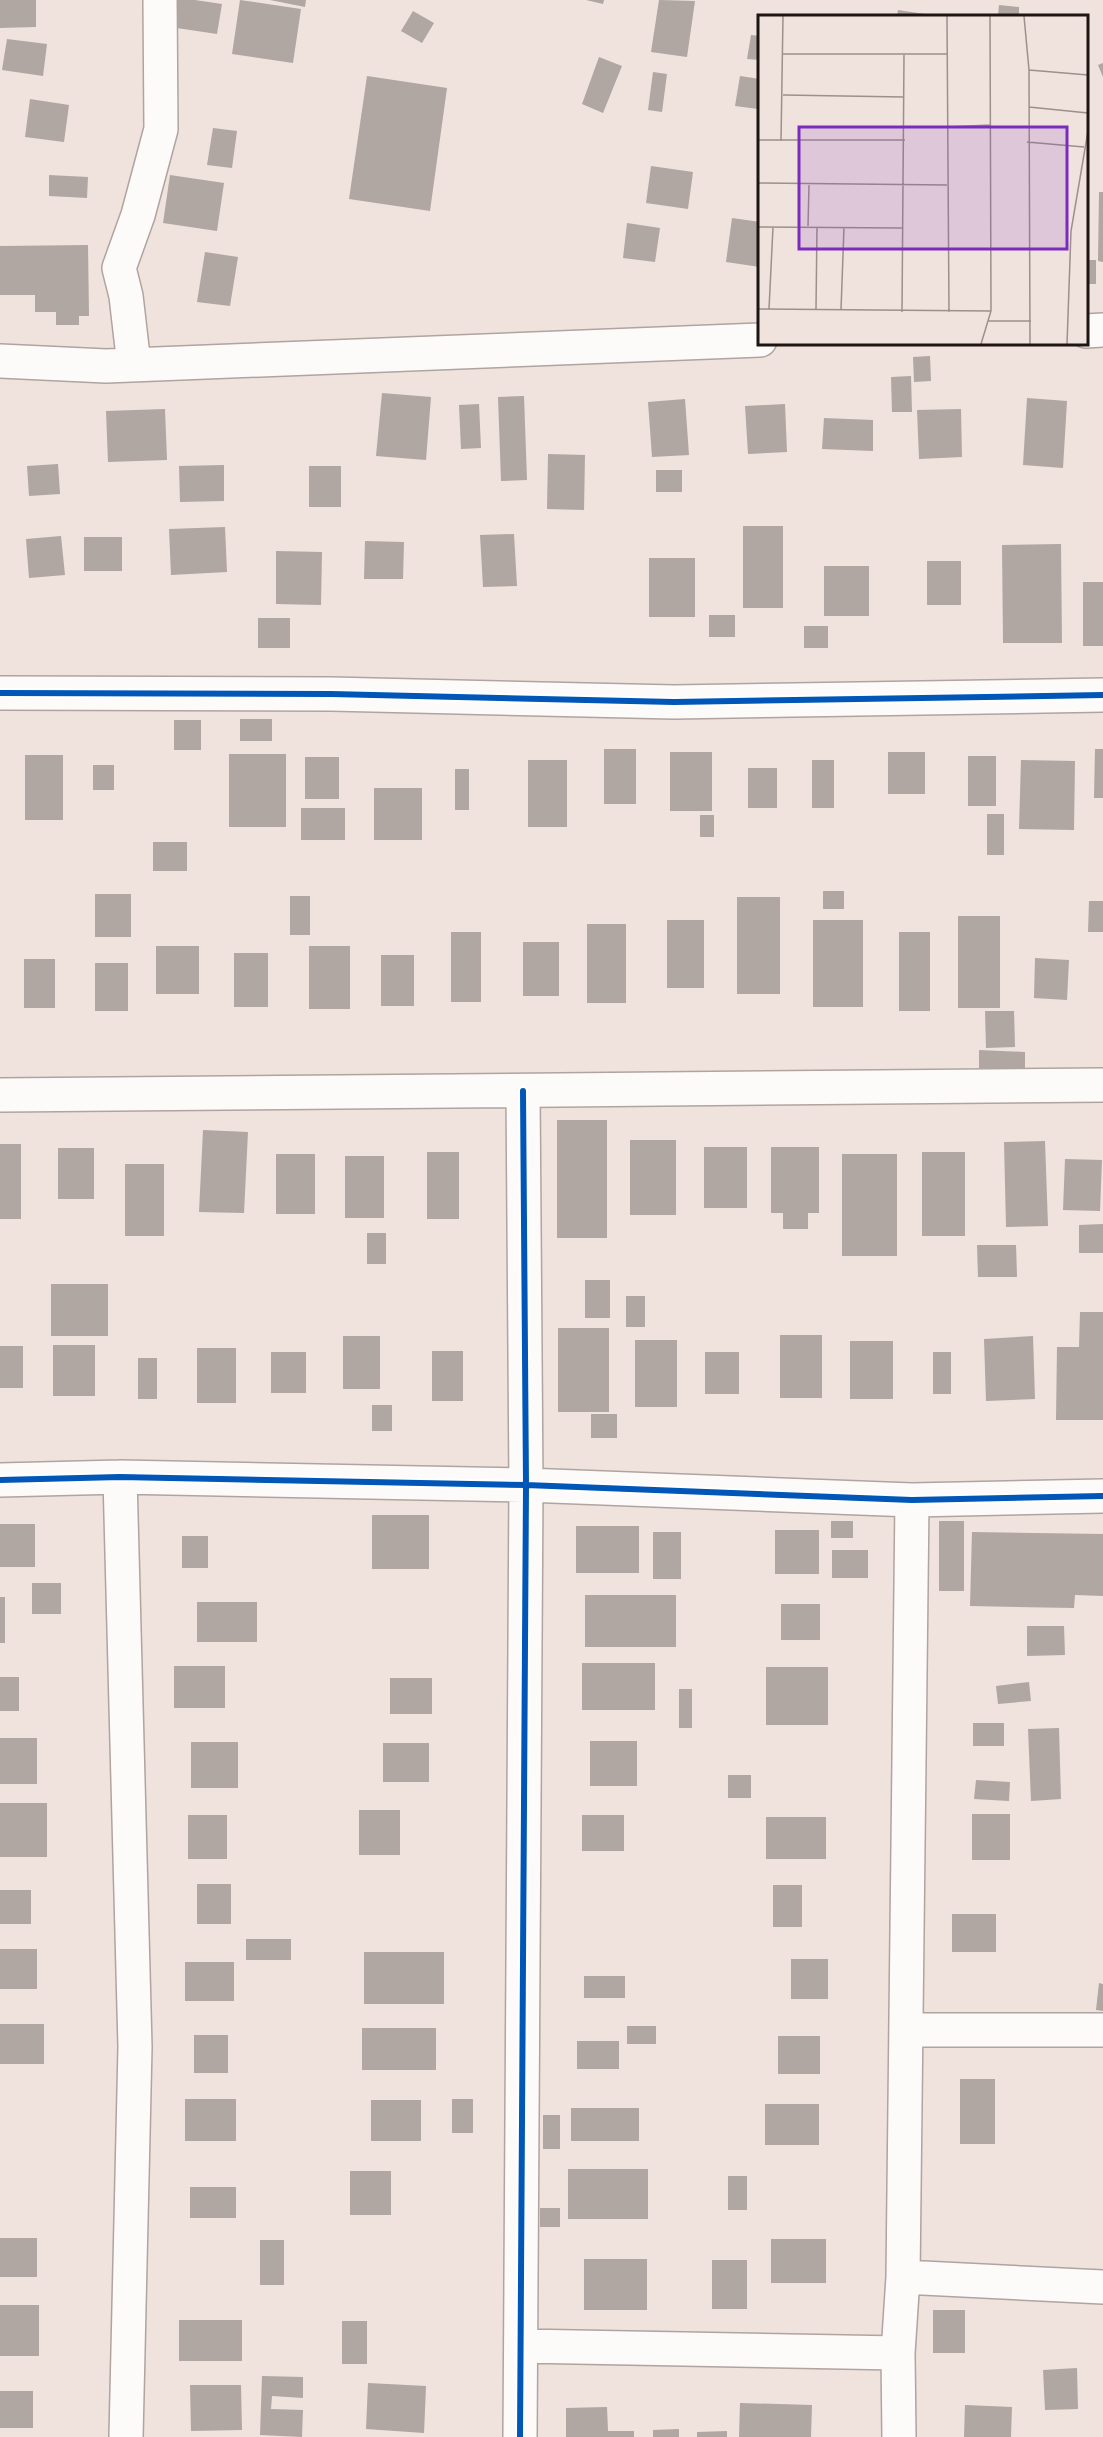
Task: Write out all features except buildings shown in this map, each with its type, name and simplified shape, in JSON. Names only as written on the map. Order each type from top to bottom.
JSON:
[{"type":"street","points":[[134,365],[126,296],[119,268],[138,215],[161,129],[160,0]]},
{"type":"street","points":[[1088,331],[1103,330]]},
{"type":"street","points":[[0,361],[106,366],[758,340]]},
{"type":"street","points":[[0,693],[331,694],[674,702],[1103,695]]},
{"type":"street","points":[[0,1095],[1103,1085]]},
{"type":"street","points":[[520,2437],[526,1485],[523,1091]]},
{"type":"street","points":[[120,1478],[135,2047],[126,2437]]},
{"type":"street","points":[[0,1480],[120,1478],[526,1485],[912,1500],[1103,1496]]},
{"type":"street","points":[[899,2437],[898,2353],[903,2277],[912,1500]]},
{"type":"street","points":[[906,2030],[1103,2030]]},
{"type":"street","points":[[903,2277],[1103,2287]]},
{"type":"street","points":[[522,2346],[898,2353]]},
{"type":"cycle path","points":[[0,693],[331,694],[674,702],[1103,695]]},
{"type":"cycle path","points":[[520,2437],[526,1485],[523,1091]]},
{"type":"cycle path","points":[[0,1480],[120,1477],[526,1485],[912,1500],[1103,1496]]}]
